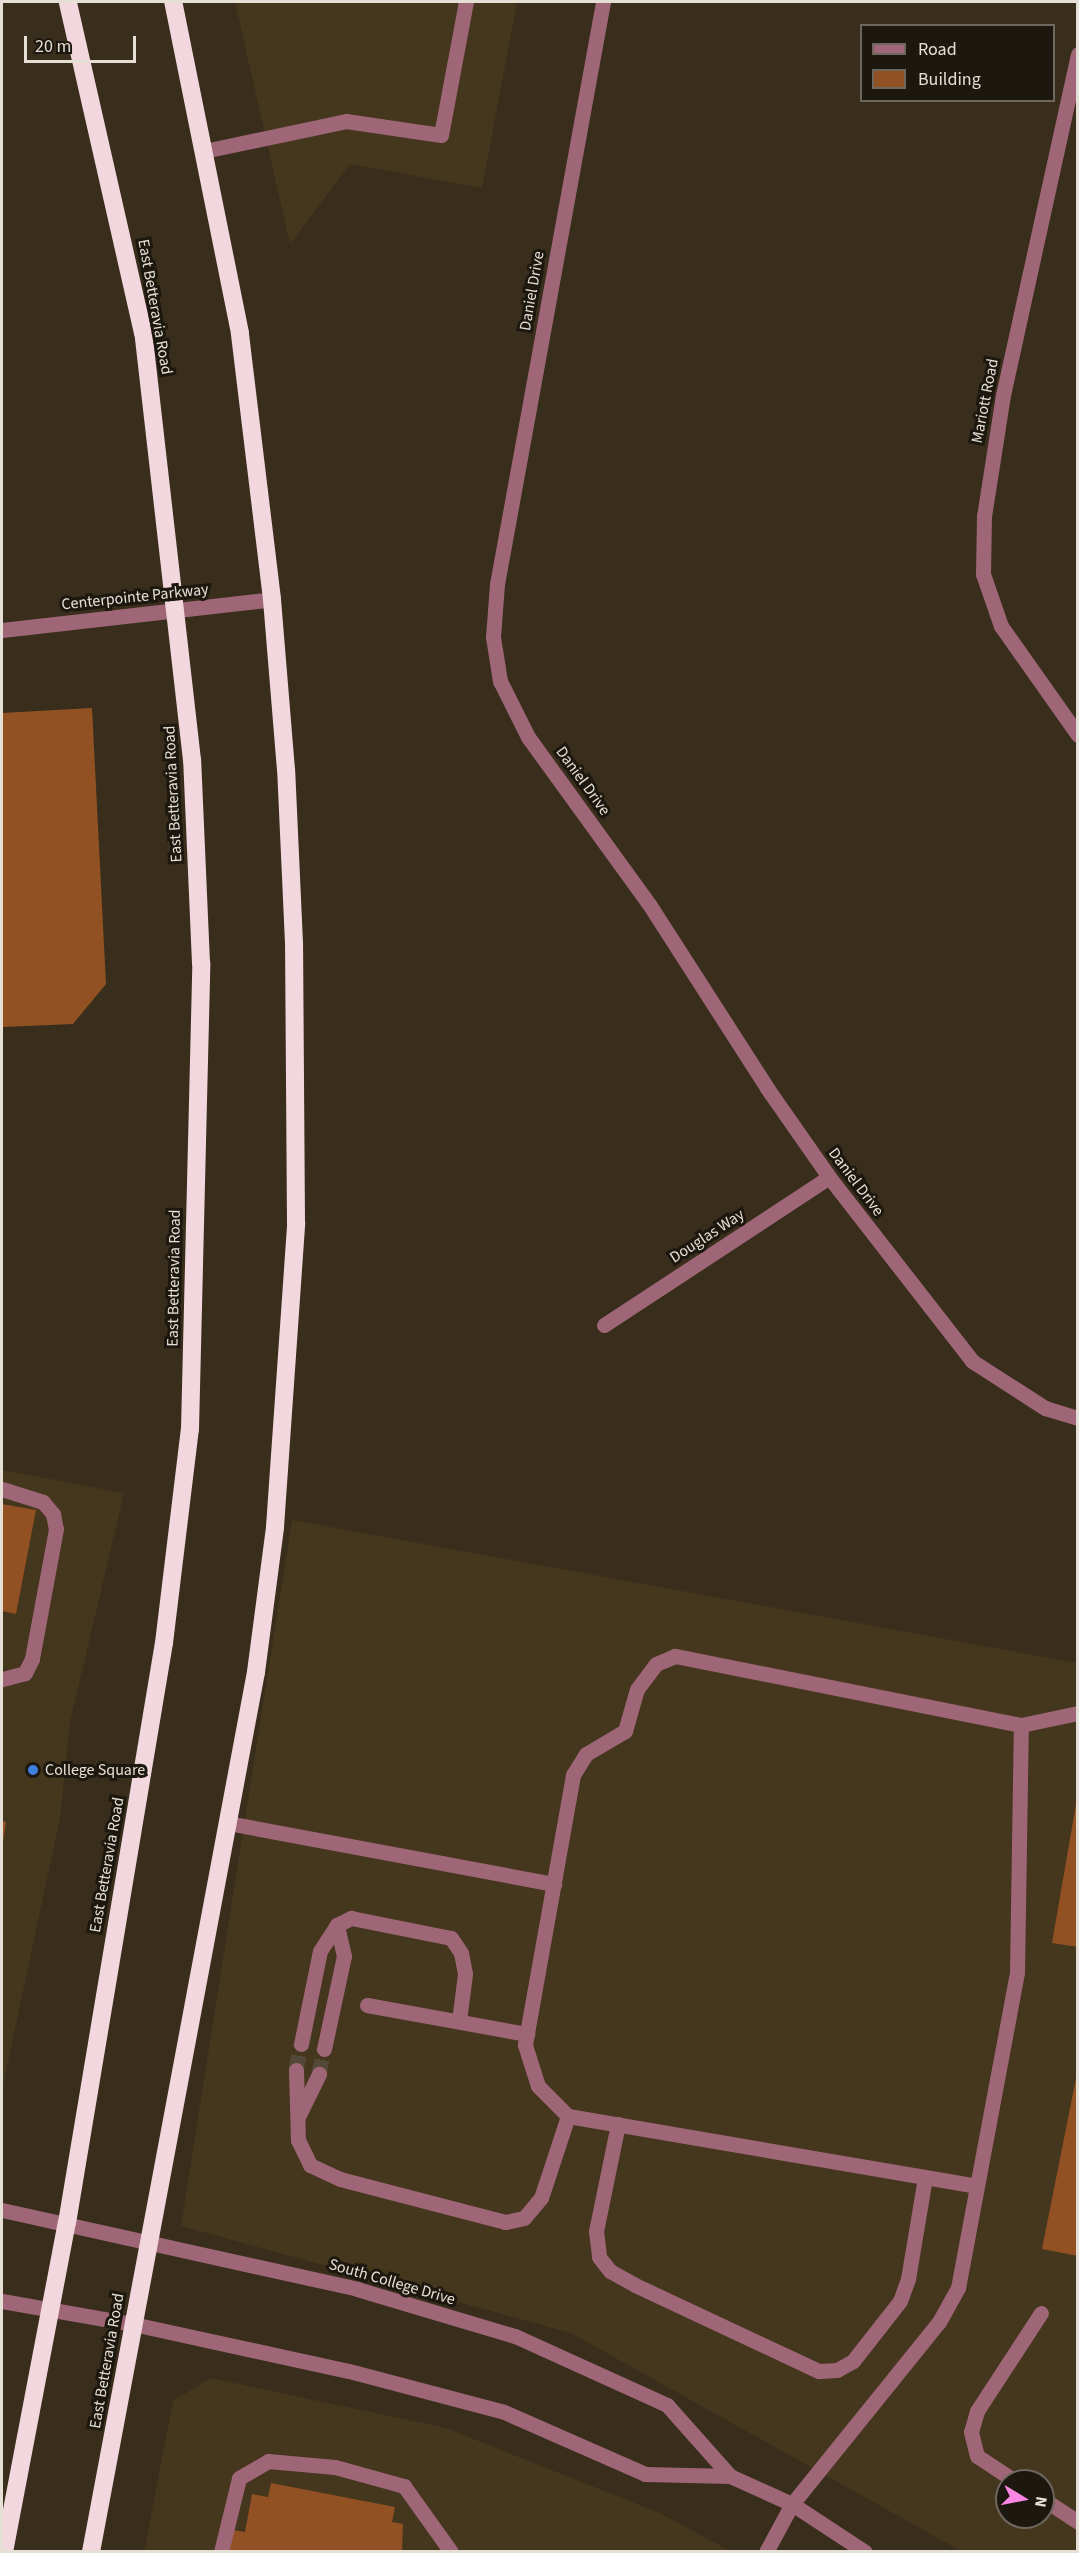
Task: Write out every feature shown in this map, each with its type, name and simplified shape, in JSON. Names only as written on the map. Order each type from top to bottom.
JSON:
[{"type":"highway","name":"East Betteravia Road","points":[[4,2552],[67,2223],[164,1643],[190,1429],[201,963],[192,760],[178,611],[143,333],[68,2]]},
{"type":"highway","name":"East Betteravia Road","points":[[92,2552],[256,1672],[275,1527],[296,1223],[294,944],[286,770],[272,599],[240,333],[173,2]]},
{"type":"street","points":[[204,151],[346,121],[441,135],[466,2]]},
{"type":"street","name":"Daniel Drive","points":[[603,2],[497,584],[493,637],[500,681],[528,737],[649,904],[829,1177],[972,1361],[1045,1408],[1077,1418]]},
{"type":"street","name":"Mariott Road","points":[[1077,54],[1004,395],[984,516],[983,562],[983,574],[1001,626],[1077,735]]},
{"type":"street","name":"Centerpointe Parkway","points":[[2,630],[272,599]]},
{"type":"street","name":"Douglas Way","points":[[604,1325],[829,1177]]},
{"type":"street","points":[[2,1490],[43,1502],[53,1514],[56,1529],[32,1659],[25,1673],[2,1679]]},
{"type":"street","points":[[976,2186],[568,2115],[538,2086],[525,2045],[573,1775],[586,1754],[625,1731],[637,1689],[656,1664],[675,1656],[1021,1725],[1077,1713]]},
{"type":"street","points":[[766,2552],[792,2504],[939,2322],[958,2288],[1017,1972],[1021,1725]]},
{"type":"street","points":[[228,1822],[554,1884]]},
{"type":"street","points":[[301,2044],[320,1951],[338,1925],[351,1918],[451,1938],[461,1953],[465,1974],[459,2021]]},
{"type":"street","points":[[324,2049],[344,1956],[338,1925]]},
{"type":"street","points":[[367,2005],[527,2034]]},
{"type":"street","points":[[296,2070],[298,2140],[310,2165],[340,2179],[505,2222],[524,2218],[541,2198],[568,2115]]},
{"type":"street","points":[[299,2116],[319,2074]]},
{"type":"street","points":[[618,2124],[596,2231],[599,2257],[604,2264],[635,2285],[819,2371],[837,2370],[852,2361],[900,2301],[908,2279],[925,2177]]},
{"type":"street","name":"South College Drive","points":[[2,2210],[149,2240],[357,2289],[515,2336],[667,2405],[730,2476]]},
{"type":"street","name":"South College Drive","points":[[2,2301],[133,2324],[349,2371],[504,2412],[645,2474],[730,2476],[792,2504],[865,2552]]},
{"type":"street","points":[[996,2469],[976,2456],[971,2432],[977,2411],[1041,2313]]},
{"type":"street","points":[[220,2552],[239,2478],[268,2461],[335,2467],[404,2486],[451,2552]]},
{"type":"street","points":[[1055,2507],[1077,2522]]},
{"type":"shaded area","points":[[235,2],[517,2],[482,188],[350,164],[290,244]]},
{"type":"shaded area","name":"College Square","points":[[2,1470],[124,1493],[70,1722],[60,1818],[2,2090]]},
{"type":"shaded area","points":[[292,1520],[1077,1663],[1077,2551],[961,2551],[571,2333],[181,2226]]},
{"type":"shaded area","points":[[211,2378],[446,2428],[662,2514],[730,2551],[144,2552],[173,2401]]},
{"type":"building","points":[[92,708],[106,984],[73,1024],[2,1027],[2,713]]},
{"type":"building","points":[[2,1504],[36,1510],[16,1614],[2,1611]]},
{"type":"building","points":[[1076,1804],[1078,1804],[1078,1947],[1052,1943]]},
{"type":"building","points":[[2,1821],[6,1822],[3,1842],[2,1842]]},
{"type":"building","points":[[1078,2068],[1078,2256],[1042,2249]]},
{"type":"building","points":[[271,2483],[395,2507],[392,2522],[403,2524],[402,2552],[229,2552],[233,2530],[245,2532],[252,2494],[268,2497]]},
{"type":"tunnel","points":[[296,2070],[301,2044]]},
{"type":"tunnel","points":[[319,2074],[324,2049]]},
{"type":"place","name":"College Square","points":[[33,1770]]}]
